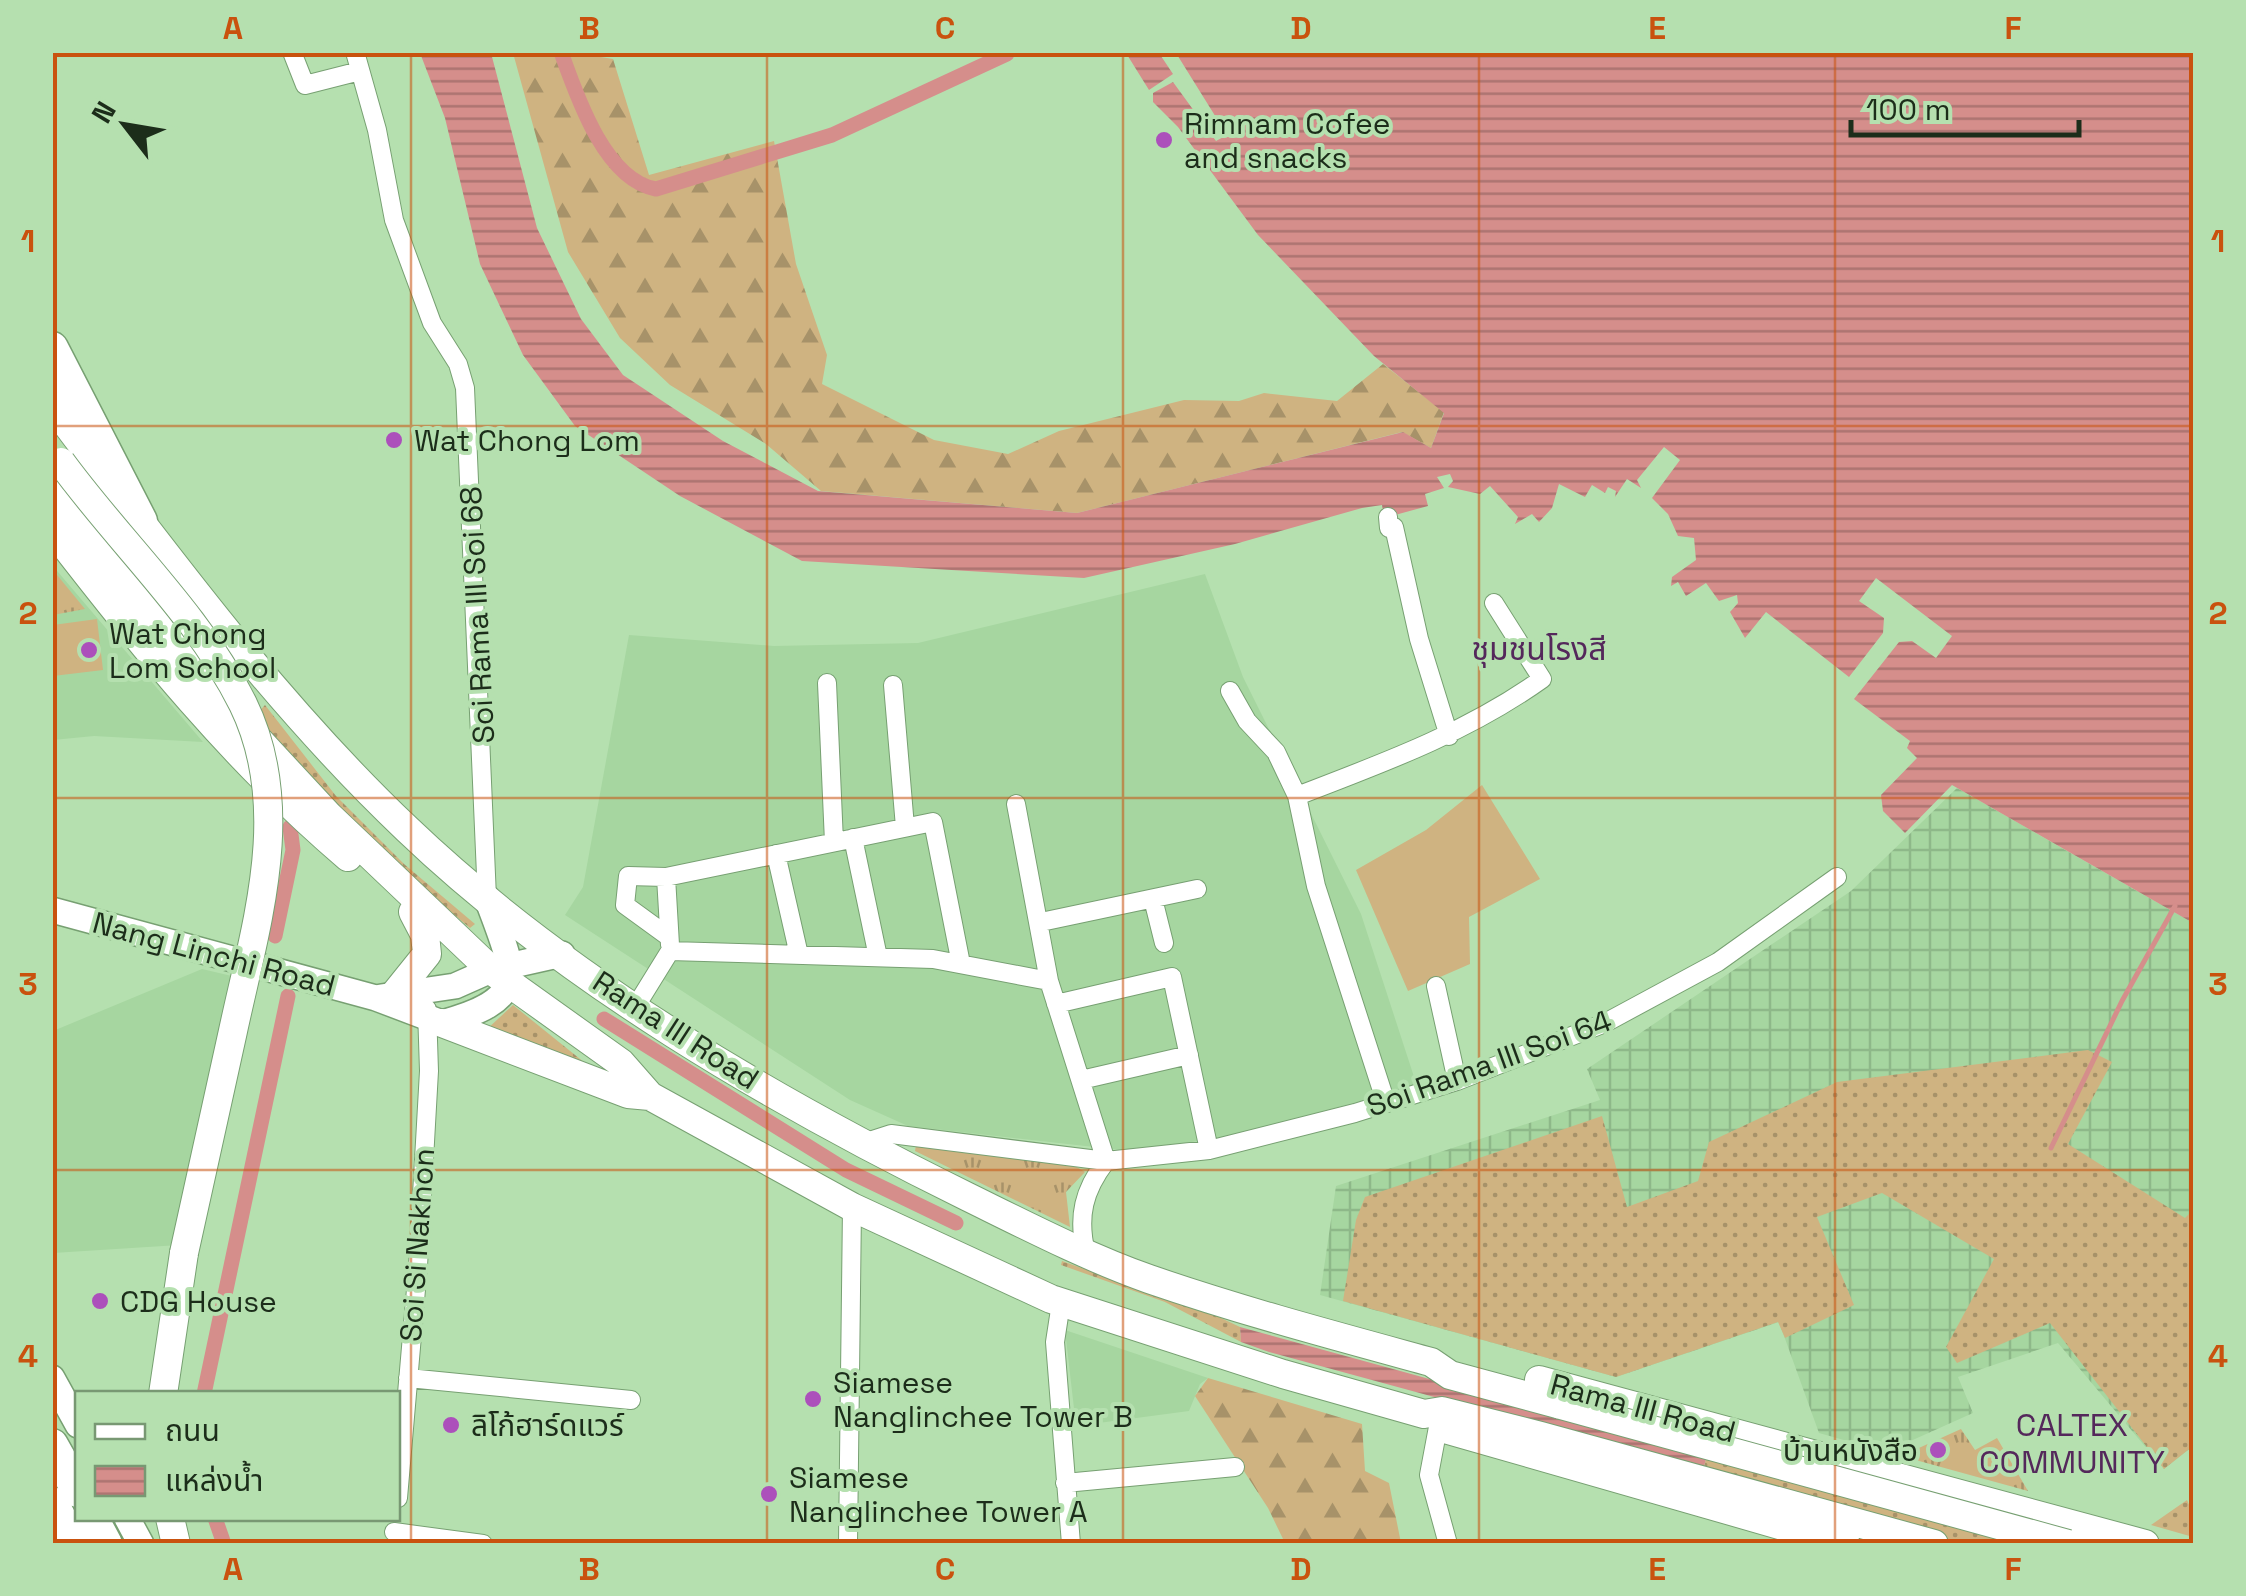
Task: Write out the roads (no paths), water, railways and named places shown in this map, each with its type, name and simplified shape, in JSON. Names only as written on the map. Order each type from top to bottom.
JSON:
[{"type":"highway","points":[[52,348],[141,522]]},
{"type":"highway","points":[[52,1445],[75,1486]]},
{"type":"highway","points":[[52,1503],[74,1544]]},
{"type":"highway","points":[[94,1521],[106,1544]]},
{"type":"main road","name":"Rama III Road","points":[[52,389],[89,453]]},
{"type":"main road","name":"Rama III Road","points":[[52,405],[258,666],[375,797],[487,898],[562,954],[636,1006],[860,1144],[1146,1278],[1284,1322],[1430,1362],[1450,1375],[2068,1544]]},
{"type":"main road","points":[[57,456],[215,658],[256,734],[265,771],[268,842],[261,903],[184,1253],[163,1391]]},
{"type":"main road","name":"Rama III Road","points":[[52,490],[147,614],[228,709],[441,925],[621,1063],[650,1096],[852,1207],[1061,1302],[1431,1420],[1846,1544]]},
{"type":"main road","points":[[52,512],[75,558]]},
{"type":"main road","name":"Rama III Road","points":[[52,529],[203,719],[280,798],[413,912],[441,925]]},
{"type":"main road","points":[[228,709],[248,704],[258,686],[258,666]]},
{"type":"main road","points":[[487,898],[504,973]]},
{"type":"main road","name":"Nang Linchi Road","points":[[52,910],[432,1011],[496,1003],[504,973],[562,954]]},
{"type":"main road","points":[[385,996],[427,954],[425,935],[413,912]]},
{"type":"main road","points":[[432,1011],[628,1094],[650,1096]]},
{"type":"main road","name":"Rama III Road","points":[[1430,1362],[1458,1359],[1486,1366],[2012,1508],[2101,1536],[2145,1544]]},
{"type":"main road","points":[[52,1378],[75,1420]]},
{"type":"main road","name":"Rama III Road","points":[[1431,1420],[1442,1412],[1541,1436],[1934,1544]]},
{"type":"main road","points":[[2012,1508],[2026,1530],[2026,1544]]},
{"type":"main road","points":[[130,1521],[141,1544]]},
{"type":"street","points":[[292,52],[305,85],[357,62]]},
{"type":"street","name":"Soi Rama III Soi 68","points":[[357,62],[377,130],[394,220],[432,324],[458,364],[466,388],[487,898]]},
{"type":"street","points":[[1388,517],[1389,528],[1394,527],[1418,640],[1449,736]]},
{"type":"street","points":[[1297,796],[1449,736],[1490,716],[1542,679],[1494,603]]},
{"type":"street","points":[[827,682],[834,842]]},
{"type":"street","points":[[893,685],[905,828]]},
{"type":"street","points":[[1230,692],[1246,722],[1276,752],[1297,796],[1316,886],[1386,1103]]},
{"type":"street","points":[[1016,804],[1049,981],[1106,1160],[1090,1182],[1083,1205],[1080,1227],[1086,1252]]},
{"type":"street","points":[[961,964],[933,822],[666,877],[632,874],[623,894],[625,905],[670,944],[961,964],[1049,981]]},
{"type":"street","points":[[853,838],[878,957]]},
{"type":"street","points":[[776,854],[799,955]]},
{"type":"street","points":[[636,1006],[670,944],[666,877]]},
{"type":"street","name":"Soi Rama III Soi 64","points":[[860,1144],[891,1134],[1106,1160],[1208,1150],[1386,1103],[1457,1081],[1606,1023],[1718,962],[1837,877]]},
{"type":"street","points":[[1041,922],[1197,889]]},
{"type":"street","points":[[1153,899],[1164,942]]},
{"type":"street","points":[[1056,1004],[1172,977],[1208,1150]]},
{"type":"street","points":[[1436,986],[1457,1081]]},
{"type":"street","name":"Soi Si Nakhon","points":[[400,1474],[432,1011]]},
{"type":"street","points":[[1080,1080],[1189,1055]]},
{"type":"street","points":[[848,1544],[852,1207]]},
{"type":"street","points":[[1061,1302],[1055,1342],[1071,1544]]},
{"type":"street","points":[[408,1378],[631,1400]]},
{"type":"street","points":[[1431,1420],[1429,1475],[1448,1544]]},
{"type":"street","points":[[1065,1483],[1235,1467]]},
{"type":"street","points":[[395,1532],[483,1544]]},
{"type":"water","points":[[420,53],[491,53],[537,228],[581,319],[623,375],[723,441],[818,491],[1077,513],[1403,432],[1431,448],[1444,413],[1374,356],[1258,235],[1178,127],[1153,102],[1153,93],[1173,82],[1216,141],[1227,135],[1176,53],[2193,53],[2193,923],[1952,785],[1905,833],[1883,811],[1881,795],[1917,758],[1907,748],[1910,741],[1854,699],[1899,642],[1912,641],[1936,658],[1952,636],[1876,578],[1859,601],[1884,618],[1883,633],[1849,677],[1766,612],[1745,638],[1730,612],[1738,603],[1737,595],[1719,601],[1706,583],[1686,596],[1678,582],[1671,586],[1672,577],[1696,560],[1694,538],[1678,536],[1668,514],[1652,498],[1680,460],[1664,447],[1637,480],[1641,488],[1627,479],[1615,497],[1616,491],[1608,487],[1605,493],[1592,485],[1585,497],[1559,484],[1552,508],[1539,522],[1532,514],[1515,524],[1518,517],[1490,486],[1480,494],[1448,487],[1453,481],[1450,474],[1437,477],[1444,488],[1425,494],[1428,506],[1384,518],[1382,505],[1362,508],[1235,544],[1084,578],[802,561],[680,496],[575,426],[523,355],[480,264],[445,118]]},
{"type":"water","points":[[1126,53],[1159,53],[1173,74],[1149,90]]},
{"type":"water","points":[[1240,1327],[1707,1455],[1703,1470],[1269,1352],[1241,1342]]},
{"type":"waterway","points":[[561,52],[585,113],[608,154],[638,182],[656,189],[832,135],[1007,54]]},
{"type":"waterway","points":[[275,936],[293,850],[290,827]]},
{"type":"waterway","points":[[2051,1148],[2122,1001],[2175,906]]},
{"type":"waterway","points":[[205,1391],[288,996]]},
{"type":"waterway","points":[[604,1019],[846,1170],[956,1223]]},
{"type":"waterway","points":[[216,1521],[224,1544]]},
{"type":"place","name":"Rimnam Cofee and snacks","points":[[1164,140]]},
{"type":"place","name":"Wat Chong Lom","points":[[394,440]]},
{"type":"place","name":"Wat Chong Lom School","points":[[89,650]]},
{"type":"place","name":"CDG House","points":[[100,1301]]},
{"type":"place","name":"Siamese Nanglinchee Tower B","points":[[813,1399]]},
{"type":"place","name":"ลิโก้ฮาร์ดแวร์","points":[[451,1425]]},
{"type":"place","name":"บ้านหนังสือ","points":[[1938,1450]]},
{"type":"place","name":"Siamese Nanglinchee Tower A","points":[[769,1494]]},
{"type":"district","name":"ชุมชนโรงสี","points":[[1539,649]]},
{"type":"district","name":"CALTEX COMMUNITY","points":[[2072,1444]]}]
